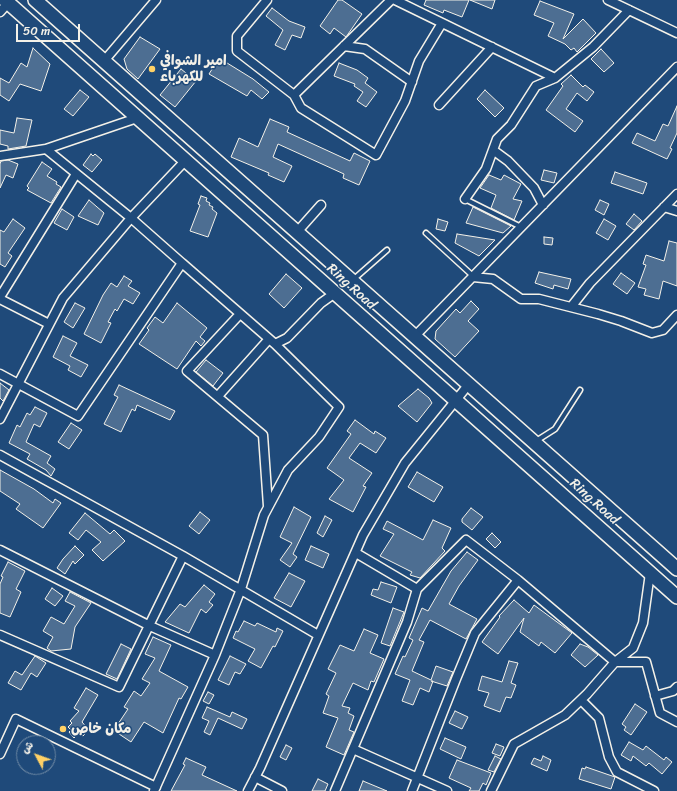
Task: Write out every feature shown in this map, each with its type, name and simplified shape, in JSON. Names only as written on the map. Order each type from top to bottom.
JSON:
[{"type":"main road","name":"Ring Road","points":[[35,0],[677,569]]},
{"type":"main road","name":"Ring Road","points":[[4,5],[186,161],[677,597]]},
{"type":"main road","points":[[288,251],[300,234]]},
{"type":"street","points":[[104,61],[156,0]]},
{"type":"street","points":[[267,0],[237,36],[237,51],[294,95],[301,108],[376,155],[405,101],[419,62],[442,23]]},
{"type":"street","points":[[294,95],[391,0]]},
{"type":"street","points":[[395,0],[555,78]]},
{"type":"street","points":[[608,0],[677,33]]},
{"type":"street","points":[[465,199],[486,169],[497,139],[511,125],[536,86],[555,78],[593,47],[629,10]]},
{"type":"street","points":[[344,46],[365,49],[412,82]]},
{"type":"street","points":[[439,105],[492,48]]},
{"type":"street","points":[[415,336],[677,67]]},
{"type":"street","points":[[0,156],[46,149],[137,118]]},
{"type":"street","points":[[0,754],[16,718],[155,789],[215,655],[241,589],[264,515],[288,470],[319,437],[339,407],[272,342],[131,218],[46,149]]},
{"type":"street","points":[[493,150],[508,161],[534,188],[543,205]]},
{"type":"street","points":[[0,419],[63,298],[131,218],[186,161]]},
{"type":"street","points":[[49,324],[0,298],[76,174]]},
{"type":"street","points":[[571,307],[590,283],[677,194]]},
{"type":"street","points":[[300,234],[321,205]]},
{"type":"street","points":[[664,207],[677,211]]},
{"type":"street","points":[[0,374],[78,416],[182,263]]},
{"type":"street","points":[[473,277],[493,279],[521,300],[539,299],[571,307],[621,320],[652,333],[663,330],[677,315]]},
{"type":"street","points":[[218,396],[272,342],[287,338],[321,303],[335,293]]},
{"type":"street","points":[[240,314],[186,371],[218,396],[263,435],[268,508]]},
{"type":"street","points":[[248,791],[363,535],[405,463],[469,384]]},
{"type":"street","points":[[0,456],[183,556],[318,635]]},
{"type":"street","points":[[335,791],[407,622],[417,589],[466,540],[518,580],[615,662],[646,662],[660,713],[677,722]]},
{"type":"street","points":[[1,553],[150,626],[215,655]]},
{"type":"street","points":[[356,553],[417,589]]},
{"type":"street","points":[[0,635],[119,687],[183,556]]},
{"type":"street","points":[[491,791],[514,744],[565,715],[581,700],[615,662],[633,648],[643,623],[650,574]]},
{"type":"street","points":[[412,791],[416,777],[475,633],[518,580]]},
{"type":"street","points":[[655,696],[673,691],[677,687]]},
{"type":"street","points":[[581,700],[599,718],[609,757],[617,772],[654,791]]},
{"type":"street","points":[[353,749],[447,791]]},
{"type":"street","points":[[255,776],[282,791]]},
{"type":"lane","points":[[465,199],[521,227]]},
{"type":"lane","points":[[426,234],[473,277]]},
{"type":"lane","points":[[352,281],[386,250]]},
{"type":"lane","points":[[534,442],[555,428],[580,390]]},
{"type":"building","points":[[338,0],[342,0],[362,14],[346,37],[334,28],[330,34],[320,26]]},
{"type":"building","points":[[426,0],[469,0],[462,17],[444,10],[443,13],[424,5]]},
{"type":"building","points":[[470,0],[495,0],[492,9]]},
{"type":"building","points":[[540,1],[574,14],[563,39],[583,19],[596,33],[577,52],[574,48],[571,50],[565,44],[548,36],[554,23],[534,15]]},
{"type":"building","points":[[272,8],[289,21],[305,27],[301,38],[292,35],[285,50],[275,45],[283,30],[266,16]]},
{"type":"building","points":[[140,37],[160,49],[138,79],[127,69],[124,59]]},
{"type":"building","points":[[33,48],[50,64],[41,91],[20,84],[9,101],[0,95],[0,78],[9,83],[21,63],[27,67]]},
{"type":"building","points":[[601,49],[614,63],[604,72],[591,59]]},
{"type":"building","points":[[219,58],[253,79],[269,92],[262,99],[251,90],[247,96],[209,74]]},
{"type":"building","points":[[339,63],[357,70],[368,78],[365,83],[377,92],[366,107],[357,101],[363,92],[354,86],[355,84],[334,76]]},
{"type":"building","points":[[181,69],[196,81],[175,107],[160,95]]},
{"type":"building","points":[[571,75],[583,87],[585,85],[594,92],[587,101],[577,93],[566,109],[583,121],[575,132],[546,110],[563,86],[561,84]]},
{"type":"building","points":[[80,90],[89,97],[73,116],[64,109]]},
{"type":"building","points":[[485,90],[504,108],[495,117],[477,99]]},
{"type":"building","points":[[677,106],[677,133],[667,159],[632,143],[637,133],[655,141],[663,124],[668,126]]},
{"type":"building","points":[[17,118],[32,120],[26,146],[8,149],[8,146],[0,144],[0,130],[14,133]]},
{"type":"building","points":[[270,119],[289,127],[287,132],[350,161],[354,153],[370,161],[359,185],[343,178],[344,174],[278,144],[273,157],[292,166],[284,182],[268,175],[269,173],[231,157],[239,138],[258,147]]},
{"type":"building","points":[[91,154],[93,156],[95,154],[102,160],[92,172],[83,165]]},
{"type":"building","points":[[8,160],[18,164],[13,178],[6,175],[0,188],[0,164],[1,161]]},
{"type":"building","points":[[42,162],[52,169],[47,176],[57,182],[56,184],[61,187],[51,203],[27,190],[29,188],[27,186]]},
{"type":"building","points":[[544,170],[557,173],[554,183],[541,180]]},
{"type":"building","points":[[615,172],[647,183],[643,194],[611,183]]},
{"type":"building","points":[[489,175],[501,180],[504,175],[521,184],[513,199],[522,201],[514,220],[491,208],[496,195],[480,188]]},
{"type":"building","points":[[201,196],[207,198],[206,201],[210,203],[209,205],[213,207],[212,209],[217,213],[208,237],[190,231],[200,205],[198,204]]},
{"type":"building","points":[[89,200],[104,213],[98,225],[78,216]]},
{"type":"building","points":[[600,200],[609,204],[604,215],[595,210]]},
{"type":"building","points":[[473,207],[511,226],[503,233],[466,223]]},
{"type":"building","points":[[62,209],[74,217],[67,230],[54,223]]},
{"type":"building","points":[[634,214],[642,221],[634,230],[626,224]]},
{"type":"building","points":[[13,219],[25,228],[8,253],[12,256],[5,267],[0,264],[0,230],[4,232]]},
{"type":"building","points":[[438,219],[448,222],[445,231],[436,229]]},
{"type":"building","points":[[604,219],[616,226],[608,240],[596,233]]},
{"type":"building","points":[[457,234],[495,240],[479,256],[455,243]]},
{"type":"building","points":[[544,237],[553,238],[552,245],[544,244]]},
{"type":"building","points":[[669,241],[677,243],[677,286],[663,281],[659,299],[644,295],[646,289],[638,287],[646,265],[643,264],[646,255],[664,261]]},
{"type":"building","points":[[539,272],[571,279],[568,289],[554,285],[553,289],[535,283]]},
{"type":"building","points":[[621,273],[635,283],[627,294],[613,284]]},
{"type":"building","points":[[286,274],[302,288],[284,308],[269,294]]},
{"type":"building","points":[[124,276],[132,281],[128,286],[140,293],[133,304],[124,299],[117,311],[115,309],[108,322],[111,323],[101,343],[84,334],[103,295],[111,283],[117,287]]},
{"type":"building","points":[[471,301],[479,309],[468,321],[479,331],[455,357],[435,339],[436,331],[456,309],[460,313]]},
{"type":"building","points":[[75,303],[85,308],[73,328],[64,322]]},
{"type":"building","points":[[177,303],[207,328],[200,337],[205,341],[201,346],[196,341],[177,369],[139,344],[149,330],[147,328],[155,317],[163,323]]},
{"type":"building","points":[[63,336],[77,343],[70,356],[88,365],[81,377],[68,370],[70,366],[53,357]]},
{"type":"building","points":[[206,360],[223,373],[213,386],[196,372]]},
{"type":"building","points":[[0,383],[9,390],[3,401],[0,398]]},
{"type":"building","points":[[119,385],[175,411],[170,420],[137,405],[135,411],[132,409],[121,432],[104,424],[118,397],[114,395]]},
{"type":"building","points":[[418,389],[429,398],[432,403],[417,422],[398,406]]},
{"type":"building","points":[[35,407],[47,413],[40,427],[34,424],[26,442],[51,456],[47,463],[55,469],[51,476],[46,470],[27,459],[30,454],[9,443],[17,425],[20,427],[27,413],[30,415]]},
{"type":"building","points":[[355,420],[374,434],[375,431],[386,438],[376,453],[360,443],[349,458],[372,473],[363,486],[366,487],[353,512],[329,499],[344,480],[327,468],[351,434],[347,431]]},
{"type":"building","points":[[71,423],[82,430],[69,449],[58,442]]},
{"type":"building","points":[[0,470],[34,489],[53,503],[55,499],[61,503],[43,528],[16,509],[20,504],[0,491]]},
{"type":"building","points":[[417,472],[443,487],[434,502],[408,487]]},
{"type":"building","points":[[294,507],[311,517],[293,554],[297,557],[290,567],[280,560],[292,543],[280,537]]},
{"type":"building","points":[[471,508],[483,517],[472,530],[462,522],[462,519]]},
{"type":"building","points":[[200,512],[210,520],[199,534],[189,526]]},
{"type":"building","points":[[85,513],[110,534],[114,530],[125,541],[103,561],[92,550],[101,542],[86,530],[78,540],[69,533]]},
{"type":"building","points":[[325,516],[332,520],[323,537],[317,533]]},
{"type":"building","points":[[433,520],[451,528],[442,548],[445,551],[420,578],[410,575],[412,572],[380,556],[394,534],[383,529],[387,521],[423,540]]},
{"type":"building","points":[[492,533],[501,542],[495,548],[486,539]]},
{"type":"building","points":[[75,546],[84,555],[75,564],[73,561],[65,574],[57,568]]},
{"type":"building","points":[[311,546],[329,554],[323,568],[305,560]]},
{"type":"building","points":[[467,552],[478,560],[459,586],[449,604],[477,619],[466,639],[430,620],[419,640],[424,642],[412,671],[431,680],[436,666],[453,672],[447,686],[433,682],[429,692],[420,688],[413,705],[402,701],[410,680],[395,674],[403,656],[405,657],[413,640],[409,638],[422,608],[428,611],[451,571]]},
{"type":"building","points":[[8,562],[25,571],[16,589],[21,592],[10,617],[0,613],[0,584],[3,577],[1,576]]},
{"type":"building","points":[[289,573],[305,581],[291,607],[274,598]]},
{"type":"building","points":[[381,582],[397,587],[391,603],[371,595],[373,589],[378,590]]},
{"type":"building","points":[[204,585],[215,594],[209,602],[213,605],[206,613],[201,609],[189,633],[165,622],[180,604],[185,607]]},
{"type":"building","points":[[52,588],[63,596],[55,606],[45,599]]},
{"type":"building","points":[[70,592],[91,603],[75,627],[71,649],[51,651],[47,648],[53,637],[43,631],[51,617],[64,624],[75,606],[65,601]]},
{"type":"building","points":[[514,600],[529,613],[534,605],[572,633],[555,653],[541,642],[539,646],[520,632],[524,618],[498,654],[482,642],[500,617],[499,616]]},
{"type":"building","points":[[393,608],[404,612],[390,646],[381,643]]},
{"type":"building","points":[[244,621],[255,626],[257,623],[276,632],[277,628],[283,631],[275,647],[273,646],[261,668],[248,661],[255,649],[233,638],[236,631],[238,632]]},
{"type":"building","points":[[364,629],[378,635],[370,653],[384,659],[374,682],[371,681],[368,690],[353,683],[342,706],[350,708],[348,713],[354,716],[349,730],[354,732],[344,755],[326,747],[338,718],[323,713],[329,696],[326,694],[336,673],[328,669],[340,645],[354,651]]},
{"type":"building","points":[[153,637],[171,645],[159,671],[188,687],[181,699],[179,698],[163,733],[144,722],[131,742],[116,732],[120,726],[118,724],[128,709],[124,707],[134,691],[141,696],[150,683],[142,679],[155,658],[145,654]]},
{"type":"building","points":[[121,644],[131,649],[117,679],[106,674]]},
{"type":"building","points":[[580,644],[588,647],[598,655],[585,667],[571,655]]},
{"type":"building","points":[[35,656],[46,663],[37,677],[31,673],[21,690],[8,683],[15,671],[22,675]]},
{"type":"building","points":[[230,656],[246,664],[240,674],[235,672],[229,685],[218,680]]},
{"type":"building","points":[[509,661],[518,663],[511,683],[516,685],[511,698],[506,697],[500,712],[484,706],[489,693],[478,690],[482,676],[502,682]]},
{"type":"building","points":[[86,688],[98,695],[82,722],[89,730],[83,736],[79,733],[74,738],[69,732],[71,730],[68,727],[72,723],[70,721],[79,711],[74,708]]},
{"type":"building","points":[[208,692],[214,695],[209,704],[203,701]]},
{"type":"building","points":[[635,704],[647,712],[631,735],[624,730],[626,727],[622,724]]},
{"type":"building","points":[[207,707],[230,717],[232,712],[247,719],[242,729],[218,718],[210,735],[204,732],[209,721],[202,718]]},
{"type":"building","points":[[455,711],[468,717],[462,729],[449,723]]},
{"type":"building","points":[[445,738],[466,747],[461,759],[440,749]]},
{"type":"building","points":[[629,742],[643,750],[646,746],[664,760],[666,757],[672,762],[662,774],[649,763],[646,766],[633,756],[631,761],[621,755]]},
{"type":"building","points":[[496,744],[504,747],[500,756],[492,753]]},
{"type":"building","points":[[286,745],[292,748],[286,760],[280,757]]},
{"type":"building","points":[[495,756],[501,759],[494,772],[488,770]]},
{"type":"building","points":[[543,756],[551,760],[547,771],[531,764],[534,758],[541,761]]},
{"type":"building","points":[[186,758],[206,767],[202,775],[237,791],[171,791],[185,765],[183,764]]},
{"type":"building","points":[[457,760],[491,773],[486,785],[483,783],[479,791],[469,791],[471,788],[449,778]]},
{"type":"building","points":[[586,767],[615,777],[611,789],[579,779],[582,768],[585,769]]},
{"type":"building","points":[[318,779],[328,784],[325,791],[312,791]]},
{"type":"building","points":[[363,781],[387,791],[359,791]]},
{"type":"place","name":"امير الشوافي للكهرباء","points":[[152,69]]},
{"type":"place","name":"مكان خاص","points":[[63,729]]}]
